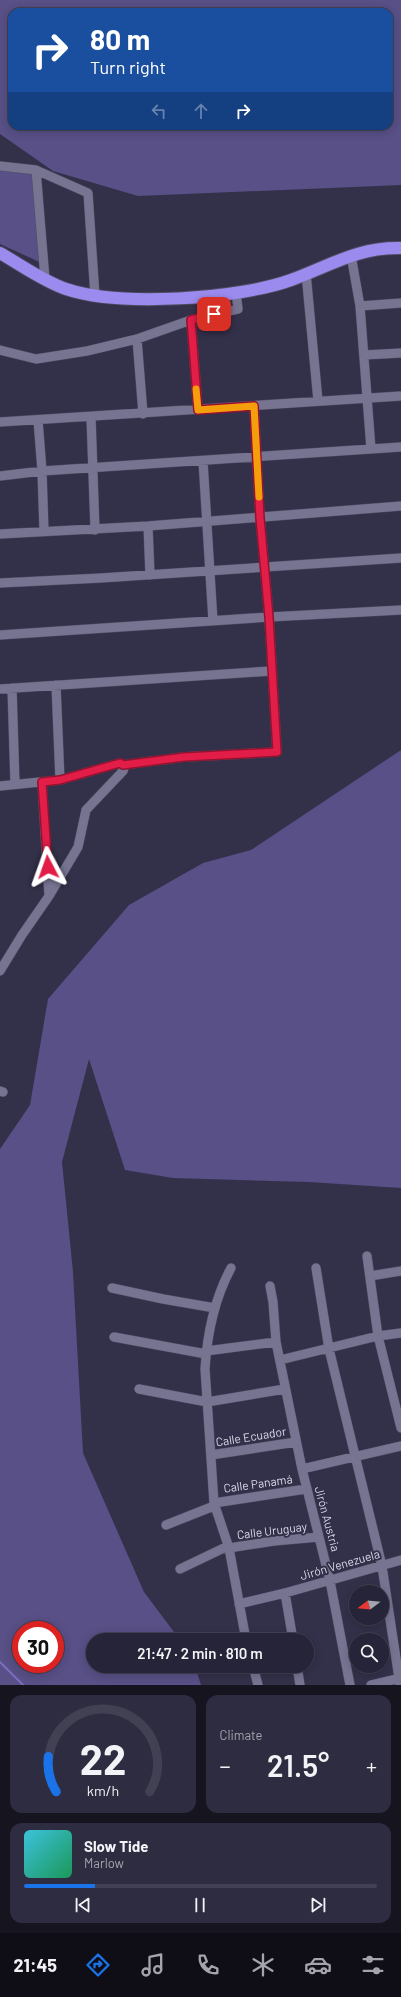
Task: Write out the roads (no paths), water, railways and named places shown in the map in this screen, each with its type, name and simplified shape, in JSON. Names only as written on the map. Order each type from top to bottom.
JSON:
[{"type":"highway","points":[[0,253],[44,279],[65,289],[95,296],[128,299],[246,292],[291,280],[351,255],[387,248],[401,248]]},
{"type":"street","points":[[0,166],[36,170],[88,193],[95,296]]},
{"type":"street","points":[[36,170],[44,279]]},
{"type":"street","points":[[351,255],[360,306],[371,449]]},
{"type":"street","points":[[306,273],[318,401]]},
{"type":"street","points":[[0,350],[36,359],[87,351],[137,339],[191,320],[238,309],[236,292]]},
{"type":"street","points":[[360,306],[401,303]]},
{"type":"street","points":[[191,320],[198,410]]},
{"type":"street","points":[[137,339],[143,414]]},
{"type":"street","points":[[364,355],[401,353]]},
{"type":"street","points":[[0,422],[143,414],[401,396]]},
{"type":"street","points":[[0,786],[60,780],[120,763],[123,765],[184,757],[277,752],[269,617],[260,518],[254,406]]},
{"type":"street","points":[[91,416],[95,530]]},
{"type":"street","points":[[38,420],[42,471],[44,531]]},
{"type":"street","points":[[0,476],[42,471],[401,447]]},
{"type":"street","points":[[204,461],[206,522],[213,621]]},
{"type":"street","points":[[0,534],[95,530],[401,506]]},
{"type":"street","points":[[148,526],[150,575]]},
{"type":"street","points":[[0,582],[150,575],[264,566],[401,558]]},
{"type":"street","points":[[0,635],[269,617],[401,610]]},
{"type":"street","points":[[0,689],[271,671]]},
{"type":"street","points":[[56,685],[60,780]]},
{"type":"street","points":[[12,688],[15,784]]},
{"type":"street","points":[[0,971],[22,935],[49,896],[78,847],[86,810],[123,771],[123,765]]},
{"type":"street","points":[[42,782],[49,896]]},
{"type":"street","points":[[367,1256],[378,1336],[401,1428]]},
{"type":"street","points":[[231,1268],[224,1282],[216,1308],[206,1353],[205,1369],[214,1505],[228,1547],[245,1633]]},
{"type":"street","points":[[316,1268],[329,1349],[382,1566],[400,1680],[371,1685]]},
{"type":"street","points":[[370,1276],[401,1271]]},
{"type":"street","name":"Jirón Austria","points":[[270,1286],[274,1302],[276,1342],[285,1389],[306,1489],[330,1581],[350,1685]]},
{"type":"street","points":[[112,1288],[216,1308]]},
{"type":"street","points":[[280,1360],[378,1336],[401,1333]]},
{"type":"street","points":[[114,1337],[206,1353],[276,1342]]},
{"type":"street","points":[[139,1389],[207,1402],[285,1389]]},
{"type":"street","name":"Calle Ecuador","points":[[211,1455],[296,1442]]},
{"type":"street","points":[[302,1470],[401,1446]]},
{"type":"street","name":"Calle Panamá","points":[[166,1525],[214,1505],[306,1489]]},
{"type":"street","name":"Calle Uruguay","points":[[180,1569],[228,1547],[319,1537]]},
{"type":"street","name":"Jirón Venezuela","points":[[239,1604],[330,1581],[401,1560]]},
{"type":"street","points":[[285,1593],[292,1633]]},
{"type":"street","points":[[255,1673],[258,1685]]},
{"type":"street","points":[[298,1673],[300,1685]]},
{"type":"waterway","points":[[0,1662],[23,1685]]}]
